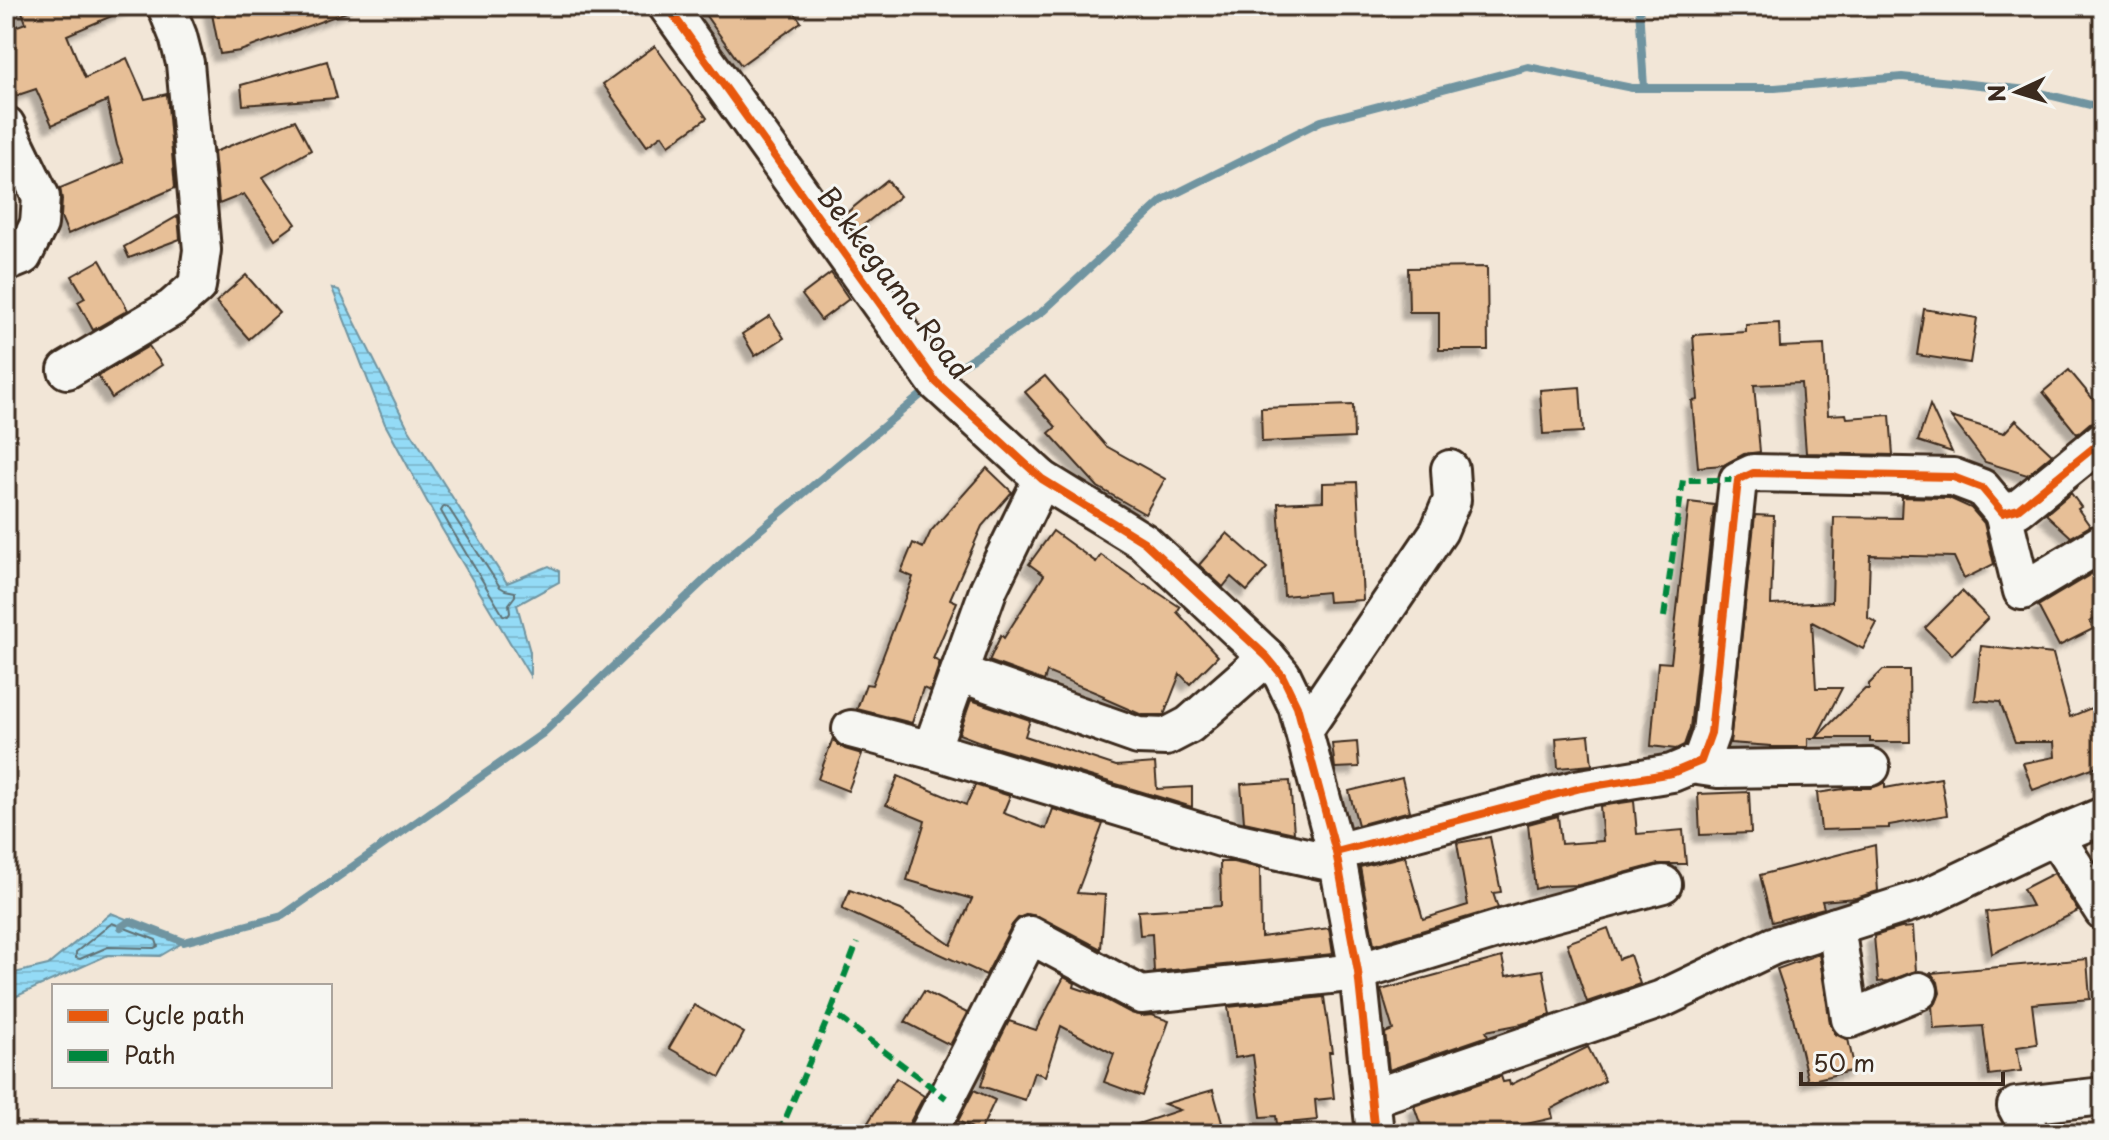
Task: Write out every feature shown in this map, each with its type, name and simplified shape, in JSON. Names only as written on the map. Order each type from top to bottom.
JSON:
[{"type":"street","points":[[67,370],[172,308],[197,286],[202,250],[185,63],[166,6]]},
{"type":"street","name":"Bekkegama Road","points":[[667,6],[936,382],[1042,479],[1144,542],[1267,657],[1282,675],[1297,706],[1337,858],[1358,972],[1375,1134]]},
{"type":"street","points":[[6,125],[41,197],[39,224],[23,256],[6,263]]},
{"type":"street","points":[[2003,513],[2018,509],[2103,440]]},
{"type":"street","points":[[1304,730],[1439,531],[1452,500],[1450,469]]},
{"type":"street","points":[[851,729],[931,750],[1221,838],[1337,858],[1581,788],[1672,773],[1701,761],[1711,733],[1738,480],[1753,473],[1953,477],[1982,488],[2003,513],[2022,591],[2102,543]]},
{"type":"street","points":[[931,750],[989,588],[1042,479]]},
{"type":"street","points":[[959,673],[1138,736],[1166,737],[1189,725],[1267,657]]},
{"type":"street","points":[[1691,765],[1718,769],[1871,767]]},
{"type":"street","points":[[1372,1098],[1662,999],[1773,946],[1925,898],[2103,816]]},
{"type":"street","points":[[2055,836],[2103,911]]},
{"type":"street","points":[[928,1134],[1030,935],[1141,995],[1358,972],[1532,919],[1663,884]]},
{"type":"street","points":[[1836,926],[1850,1019],[1919,991]]},
{"type":"street","points":[[2031,1134],[2016,1106],[2103,1096]]},
{"type":"water","points":[[332,288],[339,290],[407,426],[507,583],[549,566],[559,571],[559,582],[517,605],[530,652],[530,676],[442,529],[385,424]]},
{"type":"water","points":[[111,913],[184,942],[160,956],[108,955],[6,1001],[6,975],[48,965]]},
{"type":"building","points":[[20,6],[135,6],[67,35],[85,78],[127,58],[145,99],[167,94],[175,188],[68,234],[61,217],[60,188],[123,162],[107,101],[52,125],[36,89],[6,99],[6,30],[26,23]]},
{"type":"building","points":[[228,6],[354,6],[355,9],[240,51],[220,54],[211,9]]},
{"type":"building","points":[[699,6],[790,6],[801,22],[741,65]]},
{"type":"building","points":[[655,46],[707,118],[669,145],[662,135],[647,146],[603,84]]},
{"type":"building","points":[[327,61],[337,98],[243,105],[241,85]]},
{"type":"building","points":[[295,120],[311,150],[263,177],[296,224],[275,239],[244,194],[219,204],[214,152]]},
{"type":"building","points":[[887,180],[900,196],[856,231],[844,215]]},
{"type":"building","points":[[178,216],[180,239],[129,258],[124,247]]},
{"type":"building","points":[[100,260],[128,310],[93,330],[78,302],[85,298],[72,276]]},
{"type":"building","points":[[1487,267],[1488,350],[1439,350],[1439,312],[1409,312],[1408,268]]},
{"type":"building","points":[[831,273],[849,299],[821,320],[802,295]]},
{"type":"building","points":[[246,275],[279,313],[249,339],[216,302]]},
{"type":"building","points":[[1924,309],[1977,318],[1970,363],[1917,355]]},
{"type":"building","points":[[770,316],[784,338],[755,356],[742,334]]},
{"type":"building","points":[[1779,323],[1780,347],[1824,345],[1828,415],[1846,414],[1847,418],[1890,415],[1893,455],[1806,453],[1801,383],[1754,385],[1760,452],[1744,454],[1724,465],[1698,467],[1692,401],[1698,400],[1693,335],[1746,332],[1746,325]]},
{"type":"building","points":[[149,346],[162,365],[112,398],[98,376]]},
{"type":"building","points":[[2069,370],[2103,411],[2103,420],[2090,423],[2077,434],[2043,392]]},
{"type":"building","points":[[1045,376],[1106,446],[1165,479],[1145,514],[1098,487],[1049,433],[1056,427],[1025,392]]},
{"type":"building","points":[[1580,387],[1583,432],[1543,434],[1540,390]]},
{"type":"building","points":[[1353,405],[1354,438],[1262,442],[1261,408]]},
{"type":"building","points":[[1930,405],[1952,452],[1918,441]]},
{"type":"building","points":[[1951,417],[2004,433],[2016,420],[2052,454],[2027,475],[1985,462]]},
{"type":"building","points":[[987,468],[1012,492],[982,526],[950,599],[957,602],[933,659],[940,662],[930,691],[923,688],[912,723],[857,709],[866,684],[872,685],[913,577],[901,572],[913,543],[923,548],[931,531]]},
{"type":"building","points":[[1357,482],[1363,600],[1328,602],[1327,592],[1284,596],[1278,503],[1323,501],[1323,483]]},
{"type":"building","points":[[2071,493],[2090,526],[2071,537],[2046,514]]},
{"type":"building","points":[[1902,497],[1949,498],[1971,508],[1984,523],[1994,564],[1964,579],[1954,557],[1870,555],[1868,618],[1877,623],[1863,649],[1812,622],[1816,688],[1842,688],[1816,738],[1808,738],[1808,747],[1730,743],[1755,515],[1774,516],[1771,605],[1832,602],[1834,517],[1901,518]]},
{"type":"building","points":[[1689,502],[1714,505],[1690,728],[1684,745],[1676,749],[1651,746],[1658,662],[1671,663]]},
{"type":"building","points":[[1053,531],[1096,562],[1101,555],[1180,607],[1177,612],[1218,656],[1190,684],[1180,674],[1164,715],[1142,715],[1047,672],[1044,681],[989,661],[1001,635],[1004,638],[1044,575],[1029,564]]},
{"type":"building","points":[[1227,533],[1267,568],[1247,591],[1231,577],[1223,587],[1199,565]]},
{"type":"building","points":[[2093,573],[2103,578],[2103,613],[2090,622],[2093,629],[2059,646],[2038,606]]},
{"type":"building","points":[[1962,591],[1988,618],[1952,655],[1925,628]]},
{"type":"building","points":[[1981,646],[2053,654],[2070,717],[2103,703],[2103,764],[2033,790],[2023,763],[2055,757],[2054,742],[2015,742],[2000,702],[1975,700]]},
{"type":"building","points":[[1883,670],[1909,670],[1910,742],[1816,738],[1865,689],[1869,689],[1869,684]]},
{"type":"building","points":[[971,700],[1030,720],[1025,736],[1116,766],[1155,763],[1157,789],[1192,787],[1192,807],[959,734]]},
{"type":"building","points":[[1589,735],[1592,765],[1558,768],[1556,738]]},
{"type":"building","points":[[833,738],[845,749],[862,754],[848,791],[818,779]]},
{"type":"building","points":[[1357,742],[1359,767],[1335,768],[1332,744]]},
{"type":"building","points":[[898,776],[966,805],[975,785],[1010,796],[1003,813],[1046,829],[1053,809],[1103,824],[1077,893],[1105,895],[1101,949],[1040,917],[1028,914],[1012,925],[986,975],[842,909],[850,890],[901,910],[951,945],[972,899],[907,880],[925,821],[886,805]]},
{"type":"building","points":[[1402,778],[1410,811],[1358,825],[1349,791]]},
{"type":"building","points":[[1941,778],[1947,815],[1889,825],[1889,828],[1821,830],[1817,793],[1871,788],[1885,782],[1885,788]]},
{"type":"building","points":[[1290,781],[1294,833],[1244,822],[1241,784]]},
{"type":"building","points":[[1749,792],[1751,833],[1700,835],[1698,794]]},
{"type":"building","points":[[1634,801],[1637,834],[1683,830],[1686,864],[1658,864],[1579,885],[1535,889],[1528,824],[1558,816],[1561,844],[1603,841],[1600,806]]},
{"type":"building","points":[[1490,837],[1501,892],[1493,893],[1498,908],[1374,945],[1360,867],[1405,856],[1423,919],[1468,905],[1457,843]]},
{"type":"building","points":[[1875,845],[1878,891],[1856,898],[1822,901],[1824,908],[1772,922],[1760,875]]},
{"type":"building","points":[[1220,862],[1260,868],[1261,937],[1329,928],[1333,954],[1154,972],[1152,934],[1140,935],[1138,911],[1221,906]]},
{"type":"building","points":[[2054,873],[2078,911],[1992,954],[1986,912],[2032,906],[2023,889]]},
{"type":"building","points":[[1913,927],[1916,971],[1878,982],[1874,936]]},
{"type":"building","points":[[1608,928],[1619,959],[1630,955],[1640,984],[1587,1002],[1567,943]]},
{"type":"building","points":[[1819,954],[1830,1023],[1835,1034],[1848,1039],[1855,1070],[1808,1081],[1792,1013],[1777,969]]},
{"type":"building","points":[[1502,957],[1506,976],[1543,970],[1551,1015],[1486,1031],[1488,1036],[1389,1070],[1385,1033],[1393,1030],[1381,990]]},
{"type":"building","points":[[2087,959],[2090,999],[2032,1004],[2037,1044],[2017,1047],[2021,1071],[1989,1075],[1983,1026],[1934,1029],[1932,1006],[1940,993],[1938,982],[1931,973]]},
{"type":"building","points":[[1064,977],[1075,983],[1074,987],[1131,1013],[1169,1021],[1142,1096],[1104,1082],[1114,1054],[1061,1026],[1045,1076],[1034,1072],[1025,1100],[981,1086],[989,1061],[1009,1021],[1036,1030]]},
{"type":"building","points":[[924,991],[967,1013],[950,1045],[905,1022]]},
{"type":"building","points":[[1324,997],[1332,1052],[1329,1052],[1334,1098],[1315,1100],[1317,1120],[1277,1124],[1276,1116],[1261,1117],[1253,1055],[1235,1058],[1228,1007]]},
{"type":"building","points":[[694,1005],[744,1033],[720,1077],[669,1048]]},
{"type":"building","points":[[1588,1047],[1605,1081],[1551,1109],[1553,1118],[1482,1134],[1424,1134],[1414,1106],[1501,1076],[1503,1082],[1509,1081],[1510,1085]]},
{"type":"building","points":[[896,1078],[924,1096],[907,1134],[861,1134]]},
{"type":"building","points":[[974,1090],[995,1100],[980,1132],[958,1121]]},
{"type":"building","points":[[1213,1090],[1225,1134],[1121,1134],[1120,1130],[1180,1110],[1164,1104]]},
{"type":"waterway","points":[[1639,6],[1644,88]]},
{"type":"waterway","points":[[946,376],[1043,311],[1163,200],[1321,121],[1528,67],[1632,88],[1775,88],[1902,77],[2028,90],[2103,108]]},
{"type":"waterway","points":[[121,927],[130,921],[184,942],[282,916],[542,734],[736,550],[928,389]]},
{"type":"marked path","points":[[1664,617],[1683,480],[1738,480]]},
{"type":"marked path","points":[[831,1011],[857,943]]},
{"type":"marked path","points":[[779,1134],[831,1011],[946,1098]]},
{"type":"cycle path","points":[[667,6],[936,382],[1042,479],[1144,542],[1267,657],[1282,675],[1297,706],[1336,852],[1358,972],[1375,1134]]},
{"type":"cycle path","points":[[1336,852],[1581,788],[1672,773],[1701,761],[1711,733],[1738,480],[1753,473],[1953,477],[1982,488],[2003,513],[2018,509],[2103,440]]}]
